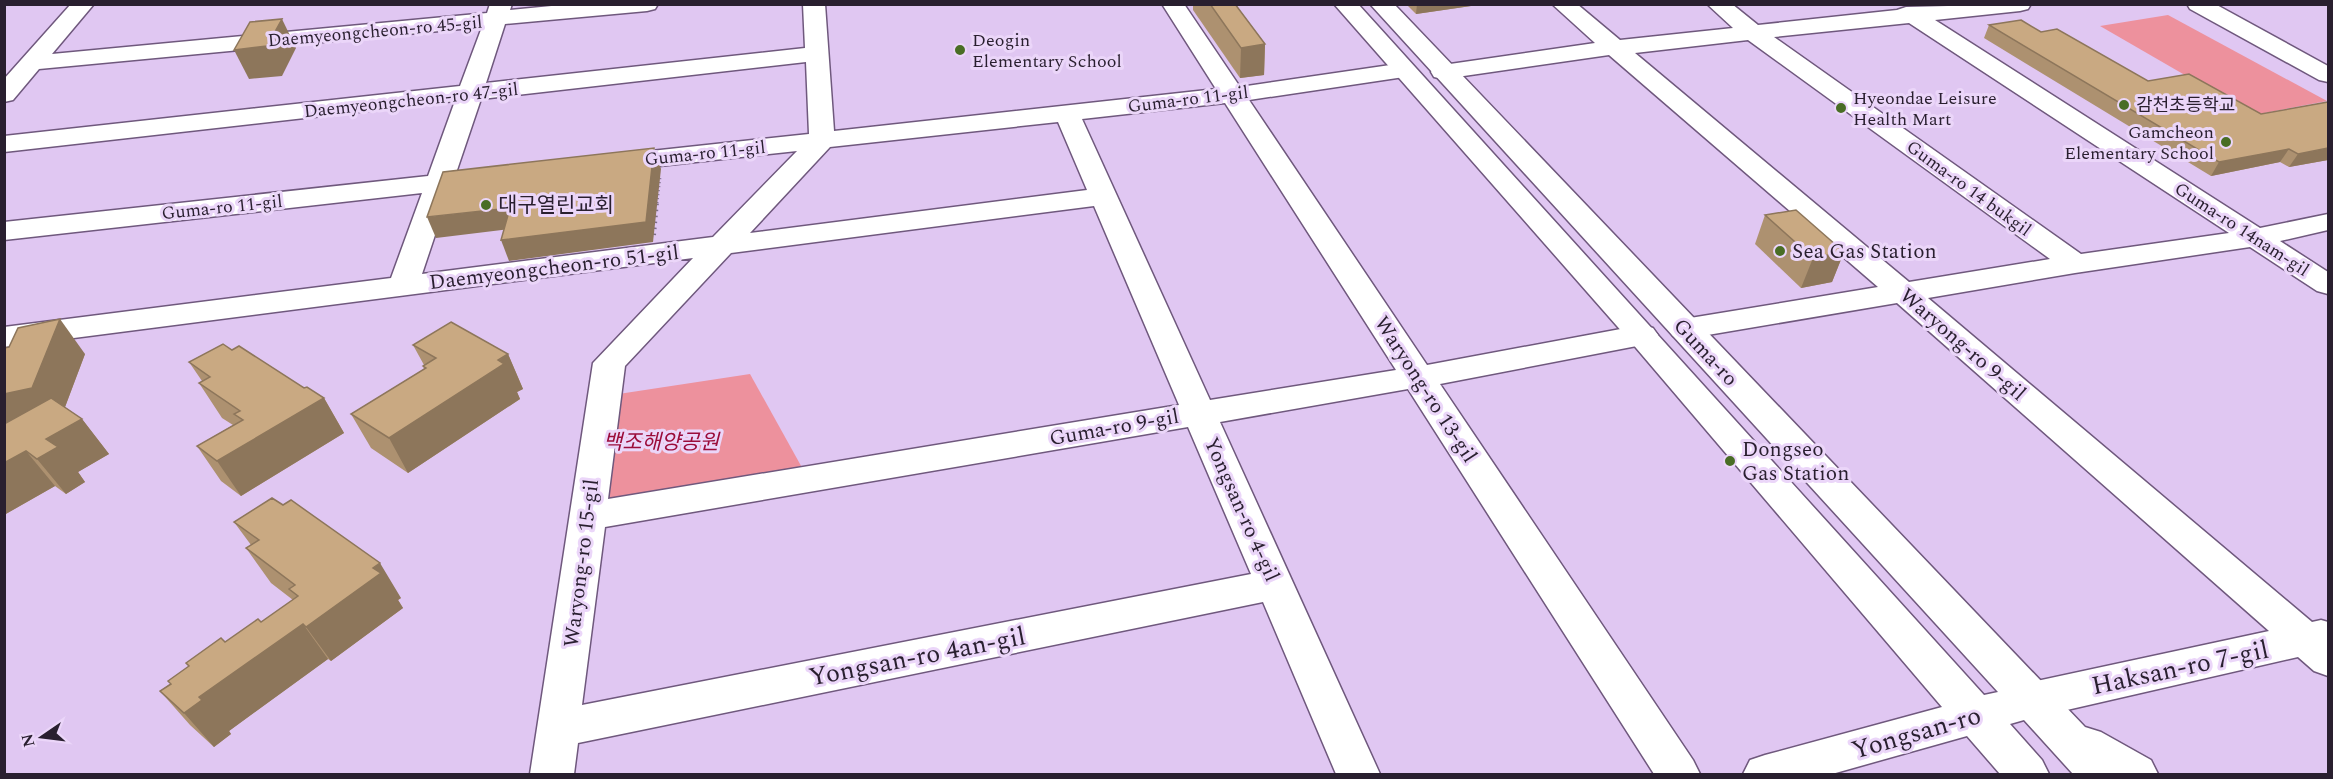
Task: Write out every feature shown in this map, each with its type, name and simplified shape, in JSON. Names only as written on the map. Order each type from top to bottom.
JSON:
[{"type":"street","points":[[4,95],[83,4]]},
{"type":"street","name":"Daemyeongcheon-ro 45-gil","points":[[32,63],[499,12],[647,4]]},
{"type":"street","points":[[814,4],[822,140]]},
{"type":"street","name":"Waryong-ro 13-gil","points":[[1173,4],[1678,774]]},
{"type":"street","name":"Guma-ro","points":[[1345,4],[1642,335],[2027,774]]},
{"type":"street","name":"Guma-ro","points":[[1381,4],[2101,774]]},
{"type":"street","name":"Waryong-ro 9-gil","points":[[1563,4],[1612,48],[2321,644]]},
{"type":"street","name":"Guma-ro 14 bukgil","points":[[1718,4],[1752,32],[2075,264]]},
{"type":"street","points":[[1876,4],[1914,16]]},
{"type":"street","points":[[1443,72],[1612,48],[2020,4]]},
{"type":"street","points":[[2198,4],[2328,75]]},
{"type":"street","points":[[403,287],[499,12]]},
{"type":"street","name":"Guma-ro 14nam-gil","points":[[1914,16],[2328,285]]},
{"type":"street","name":"Daemyeongcheon-ro 47-gil","points":[[4,144],[817,54]]},
{"type":"street","name":"Guma-ro 11-gil","points":[[585,166],[1233,95],[1404,70]]},
{"type":"street","name":"Yongsan-ro 4-gil","points":[[1066,113],[1358,774]]},
{"type":"street","name":"Waryong-ro 15-gil","points":[[552,774],[609,363],[822,140]]},
{"type":"street","name":"Guma-ro 11-gil","points":[[4,231],[510,175]]},
{"type":"street","name":"Daemyeongcheon-ro 51-gil","points":[[4,337],[1104,196]]},
{"type":"street","points":[[1684,329],[2075,264],[2255,238],[2328,222]]},
{"type":"street","name":"Guma-ro 9-gil","points":[[587,516],[1418,377],[1642,335]]},
{"type":"street","name":"Yongsan-ro 4an-gil","points":[[560,728],[1275,584]]},
{"type":"street","name":"Haksan-ro 7-gil","points":[[2045,714],[2321,644]]},
{"type":"street","points":[[2045,714],[2136,774]]},
{"type":"street","name":"Yongsan-ro","points":[[1765,774],[1975,715],[2045,714]]},
{"type":"path","points":[[651,255],[662,158]]},
{"type":"path","points":[[645,212],[656,210]]},
{"type":"green space","points":[[2168,15],[2327,101],[2254,115],[2100,26]]},
{"type":"green space","name":"백조해양공원","points":[[750,374],[805,473],[597,509],[612,395]]},
{"type":"building","points":[[1210,4],[1235,4],[1265,44],[1241,48]]},
{"type":"building","points":[[282,19],[267,46],[234,50],[250,22]]},
{"type":"building","points":[[2021,20],[2041,32],[2057,29],[2148,81],[2189,74],[2261,114],[2328,102],[2328,148],[2298,154],[2289,149],[2219,162],[1989,25]]},
{"type":"building","points":[[654,148],[646,222],[501,240],[510,208],[427,217],[443,172]]},
{"type":"building","points":[[1796,210],[1844,252],[1813,258],[1765,215]]},
{"type":"building","points":[[60,319],[32,388],[4,394],[4,348],[9,347],[18,328]]},
{"type":"building","points":[[451,322],[508,354],[498,360],[504,364],[389,438],[351,414],[426,368],[423,366],[436,358],[413,345]]},
{"type":"building","points":[[223,344],[232,350],[239,346],[304,388],[307,387],[324,398],[217,461],[197,446],[243,420],[234,414],[240,411],[199,383],[210,377],[189,362]]},
{"type":"building","points":[[51,398],[82,419],[46,439],[58,447],[37,459],[26,451],[4,463],[4,424]]},
{"type":"building","points":[[272,498],[283,505],[291,500],[380,563],[373,568],[381,573],[306,627],[303,624],[199,697],[202,700],[184,713],[160,691],[171,684],[168,681],[189,666],[186,663],[221,638],[225,642],[258,619],[261,622],[298,596],[289,589],[295,585],[246,548],[259,540],[234,522]]},
{"type":"place","name":"Deogin Elementary School","points":[[960,50]]},
{"type":"place","name":"감천초등학교","points":[[2124,105]]},
{"type":"place","name":"Hyeondae Leisure Health Mart","points":[[1841,108]]},
{"type":"place","name":"Gamcheon Elementary School","points":[[2226,142]]},
{"type":"place","name":"대구열린교회","points":[[486,205]]},
{"type":"place","name":"Sea Gas Station","points":[[1780,251]]},
{"type":"place","name":"Dongseo Gas Station","points":[[1730,461]]}]
